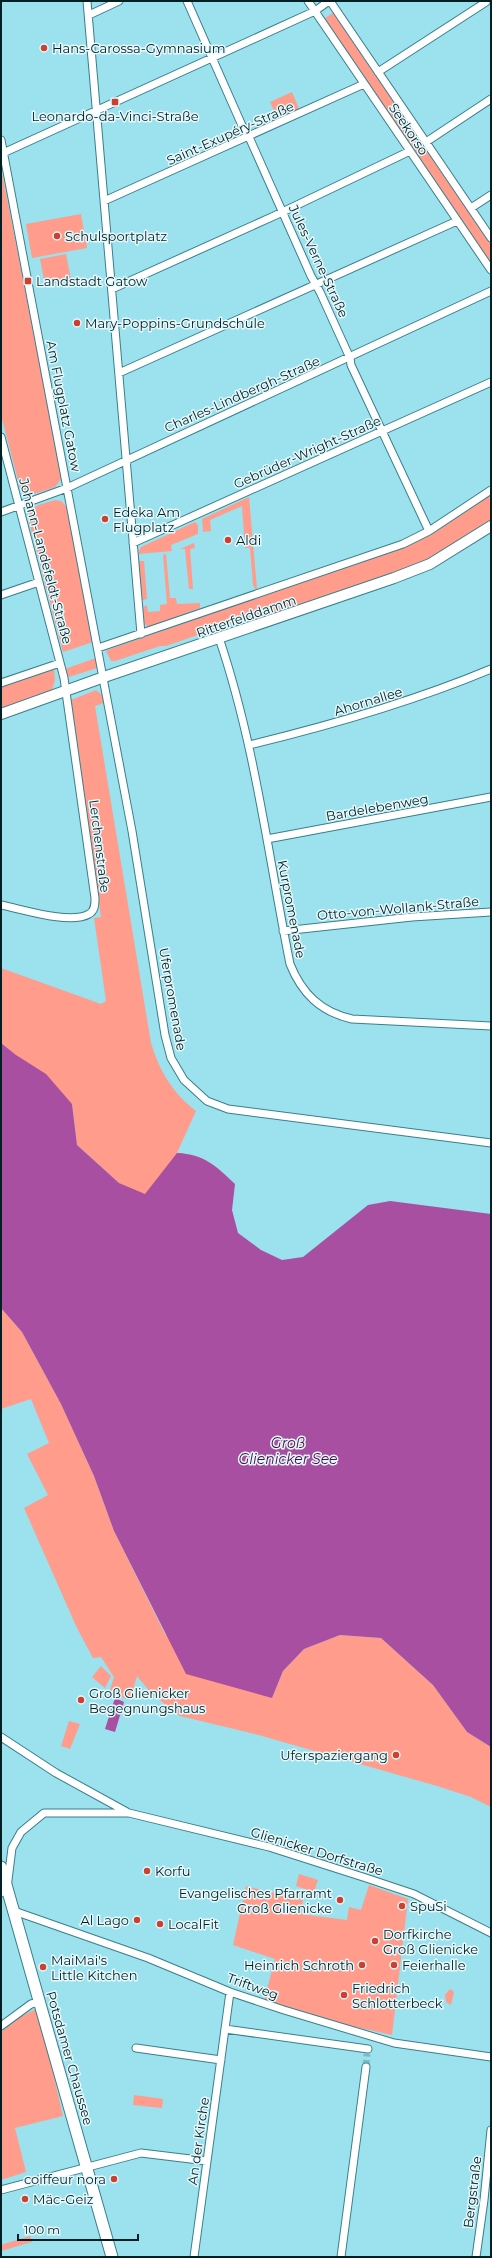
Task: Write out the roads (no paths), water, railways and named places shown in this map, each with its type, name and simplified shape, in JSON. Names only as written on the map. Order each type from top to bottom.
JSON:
[{"type":"main road","name":"Ritterfelddamm","points":[[1,714],[66,690],[413,571],[447,554],[491,526]]},
{"type":"main road","name":"Potsdamer Chaussee","points":[[1,1867],[4,1890],[14,1911],[112,2257]]},
{"type":"street","points":[[87,1],[141,634]]},
{"type":"street","points":[[89,15],[119,1]]},
{"type":"street","name":"Jules-Verne-Straße","points":[[187,1],[244,130],[249,137],[350,358],[351,365],[429,531]]},
{"type":"street","name":"Seekorso","points":[[308,1],[491,270]]},
{"type":"street","points":[[2,153],[314,10],[329,1]]},
{"type":"street","name":"Seekorso","points":[[329,1],[491,238]]},
{"type":"street","points":[[378,72],[488,3]]},
{"type":"street","name":"Saint-Exupéry-Straße","points":[[104,202],[364,84]]},
{"type":"street","points":[[426,142],[491,99]]},
{"type":"street","name":"Am Flugplatz Gatow","points":[[1,140],[2,153],[104,677]]},
{"type":"street","points":[[112,289],[274,216],[282,210],[410,151]]},
{"type":"street","points":[[471,208],[491,195]]},
{"type":"street","points":[[119,372],[315,283],[324,282],[457,221]]},
{"type":"street","name":"Charles-Lindbergh-Straße","points":[[1,512],[67,488],[126,459],[350,358],[356,353],[491,292]]},
{"type":"street","name":"Gebrüder-Wright-Straße","points":[[134,543],[491,382]]},
{"type":"street","name":"Johann-Landefeldt-Straße","points":[[1,438],[66,690]]},
{"type":"street","name":"Ritterfelddamm","points":[[98,648],[403,544],[429,531],[491,490]]},
{"type":"street","points":[[1,595],[39,582]]},
{"type":"street","name":"Kurpromenade","points":[[219,638],[229,668],[249,745],[283,931],[290,964],[299,984],[314,1001],[330,1012],[352,1019],[491,1026]]},
{"type":"street","points":[[1,683],[60,663]]},
{"type":"street","name":"Ahornallee","points":[[249,745],[364,715],[442,689],[491,669]]},
{"type":"street","name":"Uferpromenade","points":[[104,677],[140,877],[165,1035],[171,1058],[184,1080],[207,1101],[238,1111],[491,1143]]},
{"type":"street","name":"Lerchenstraße","points":[[1,906],[72,919],[90,914],[94,908],[94,890],[66,690]]},
{"type":"street","name":"Bardelebenweg","points":[[267,839],[491,797]]},
{"type":"street","name":"Otto-von-Wollank-Straße","points":[[283,931],[412,917],[491,912]]},
{"type":"street","name":"Glienicker Dorfstraße","points":[[1,1737],[56,1773],[128,1813]]},
{"type":"street","name":"Glienicker Dorfstraße","points":[[4,1890],[12,1848],[21,1832],[44,1813],[128,1813],[262,1845],[414,1894],[491,1933]]},
{"type":"street","name":"Triftweg","points":[[14,1911],[148,1958],[230,1992],[370,2036],[394,2043],[491,2056]]},
{"type":"street","name":"An der Kirche","points":[[194,2257],[230,1992]]},
{"type":"street","points":[[1,2026],[31,2004],[40,2002]]},
{"type":"street","points":[[225,2029],[368,2052],[370,2036]]},
{"type":"street","points":[[136,2048],[221,2060]]},
{"type":"street","points":[[340,2257],[366,2067]]},
{"type":"street","name":"Bergstraße","points":[[476,2257],[488,2200],[491,2130]]},
{"type":"street","points":[[1,2190],[86,2166],[100,2164],[141,2153],[207,2161]]},
{"type":"water","name":"Groß Glienicker See","points":[[1,1043],[16,1055],[46,1074],[72,1104],[77,1145],[119,1183],[145,1194],[177,1153],[195,1156],[209,1162],[235,1184],[232,1210],[238,1233],[261,1250],[282,1260],[303,1257],[368,1205],[390,1201],[491,1214],[491,1747],[467,1732],[433,1685],[381,1638],[340,1635],[304,1649],[283,1671],[272,1698],[186,1674],[114,1531],[94,1476],[61,1404],[22,1332],[1,1308]]},
{"type":"water","points":[[115,1698],[124,1702],[115,1732],[105,1729]]},
{"type":"tunnel","points":[[366,2067],[367,2054]]},
{"type":"place","name":"Hans-Carossa-Gymnasium","points":[[44,48]]},
{"type":"place","name":"Leonardo-da-Vinci-Straße","points":[[115,102]]},
{"type":"place","name":"Schulsportplatz","points":[[57,236]]},
{"type":"place","name":"Landstadt Gatow","points":[[28,281]]},
{"type":"place","name":"Mary-Poppins-Grundschule","points":[[77,323]]},
{"type":"place","name":"Edeka Am Flugplatz","points":[[105,519]]},
{"type":"place","name":"Aldi","points":[[228,540]]},
{"type":"place","name":"Groß Glienicker Begegnungshaus","points":[[81,1700]]},
{"type":"place","name":"Uferspaziergang","points":[[396,1755]]},
{"type":"place","name":"Korfu","points":[[147,1871]]},
{"type":"place","name":"Evangelisches Pfarramt Groß Glienicke","points":[[340,1900]]},
{"type":"place","name":"SpuSi","points":[[402,1906]]},
{"type":"place","name":"Al Lago","points":[[137,1920]]},
{"type":"place","name":"LocalFit","points":[[160,1924]]},
{"type":"place","name":"Dorfkirche Groß Glienicke","points":[[375,1941]]},
{"type":"place","name":"Heinrich Schroth","points":[[362,1965]]},
{"type":"place","name":"Feierhalle","points":[[394,1965]]},
{"type":"place","name":"MaiMai's Little Kitchen","points":[[43,1967]]},
{"type":"place","name":"Friedrich Schlotterbeck","points":[[344,1995]]},
{"type":"place","name":"coiffeur nora","points":[[114,2179]]},
{"type":"place","name":"Mäc-Geiz","points":[[25,2199]]}]
